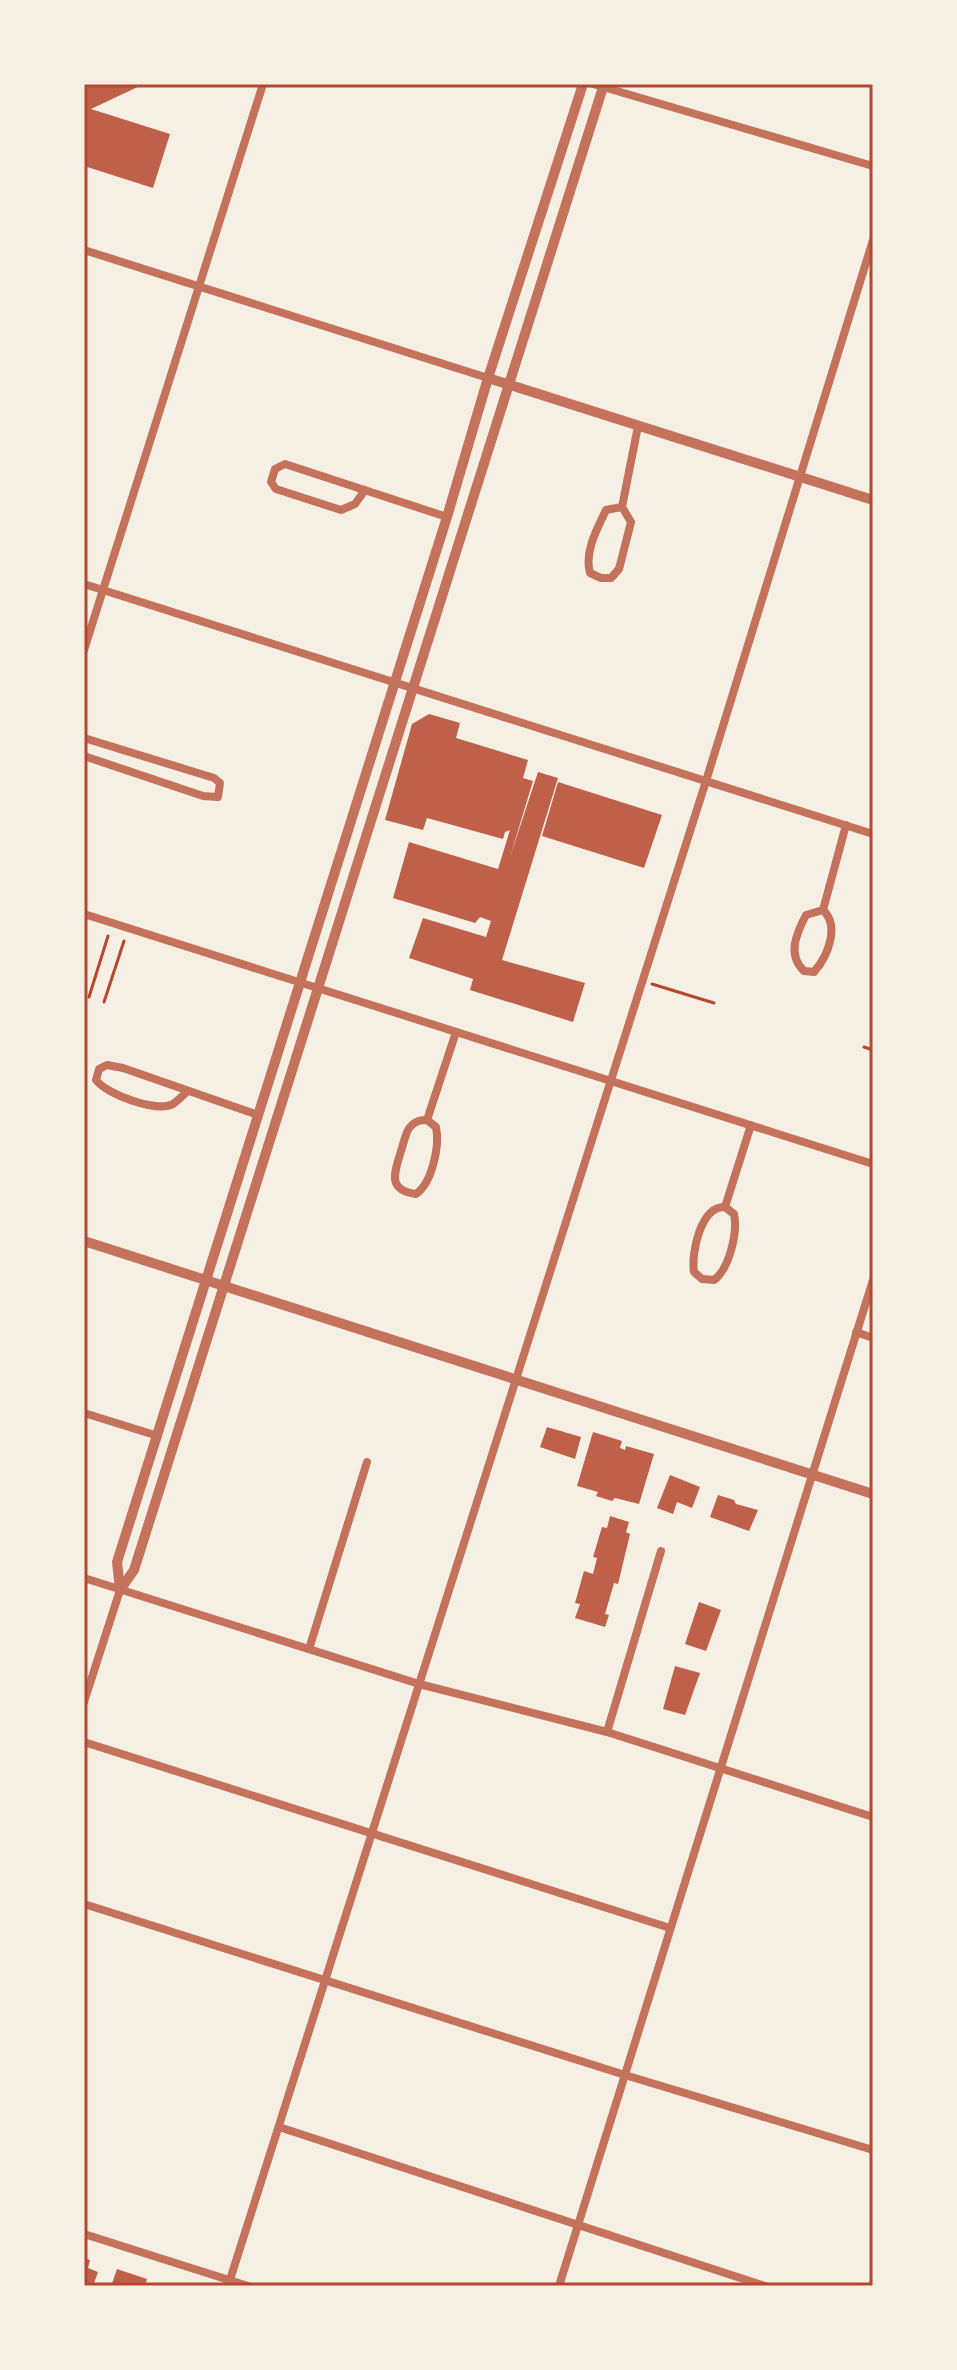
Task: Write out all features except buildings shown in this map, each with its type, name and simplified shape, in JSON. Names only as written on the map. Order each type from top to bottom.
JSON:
[{"type":"street","points":[[84,650],[263,84]]},
{"type":"street","points":[[120,1590],[117,1562],[583,84]]},
{"type":"street","points":[[84,1702],[120,1590],[134,1570],[225,1286],[509,385],[600,85],[873,166]]},
{"type":"street","points":[[229,2283],[643,981],[873,240]]},
{"type":"street","points":[[84,250],[873,500]]},
{"type":"street","points":[[622,507],[606,510],[594,536],[587,562],[590,573],[601,578],[611,578],[619,569],[631,522],[622,507],[638,426]]},
{"type":"street","points":[[365,490],[355,504],[341,510],[276,489],[271,482],[275,469],[285,464],[365,490],[447,517]]},
{"type":"street","points":[[84,584],[873,834]]},
{"type":"street","points":[[84,738],[214,778],[220,783],[221,790],[218,797],[203,796],[84,756]]},
{"type":"street","points":[[823,910],[846,825]]},
{"type":"street","points":[[823,910],[830,917],[832,932],[824,961],[814,972],[804,971],[793,955],[798,931],[806,915],[823,910]]},
{"type":"street","points":[[84,914],[873,1164]]},
{"type":"street","points":[[427,1120],[456,1032]]},
{"type":"street","points":[[188,1091],[173,1104],[160,1107],[102,1089],[96,1080],[99,1069],[107,1065],[123,1068],[258,1115]]},
{"type":"street","points":[[418,1120],[427,1120],[436,1127],[439,1139],[424,1188],[416,1194],[404,1192],[396,1185],[395,1176],[405,1137],[418,1120]]},
{"type":"street","points":[[725,1207],[751,1125]]},
{"type":"street","points":[[717,1206],[725,1207],[734,1214],[736,1226],[722,1274],[714,1280],[702,1279],[694,1272],[692,1262],[703,1224],[708,1213],[717,1206]]},
{"type":"street","points":[[84,1241],[873,1494]]},
{"type":"street","points":[[559,2286],[873,1280]]},
{"type":"street","points":[[856,1332],[873,1338]]},
{"type":"street","points":[[84,1413],[158,1436]]},
{"type":"street","points":[[309,1649],[367,1462]]},
{"type":"street","points":[[607,1732],[661,1551]]},
{"type":"street","points":[[84,1578],[419,1684],[607,1732],[873,1817]]},
{"type":"street","points":[[84,1742],[670,1928]]},
{"type":"street","points":[[84,1904],[873,2150]]},
{"type":"street","points":[[279,2127],[765,2286]]},
{"type":"street","points":[[84,2234],[229,2283],[248,2286]]},
{"type":"path","points":[[89,997],[112,922]]},
{"type":"path","points":[[104,1002],[128,928]]},
{"type":"path","points":[[643,981],[714,1003]]},
{"type":"path","points":[[864,1047],[873,1050]]}]
